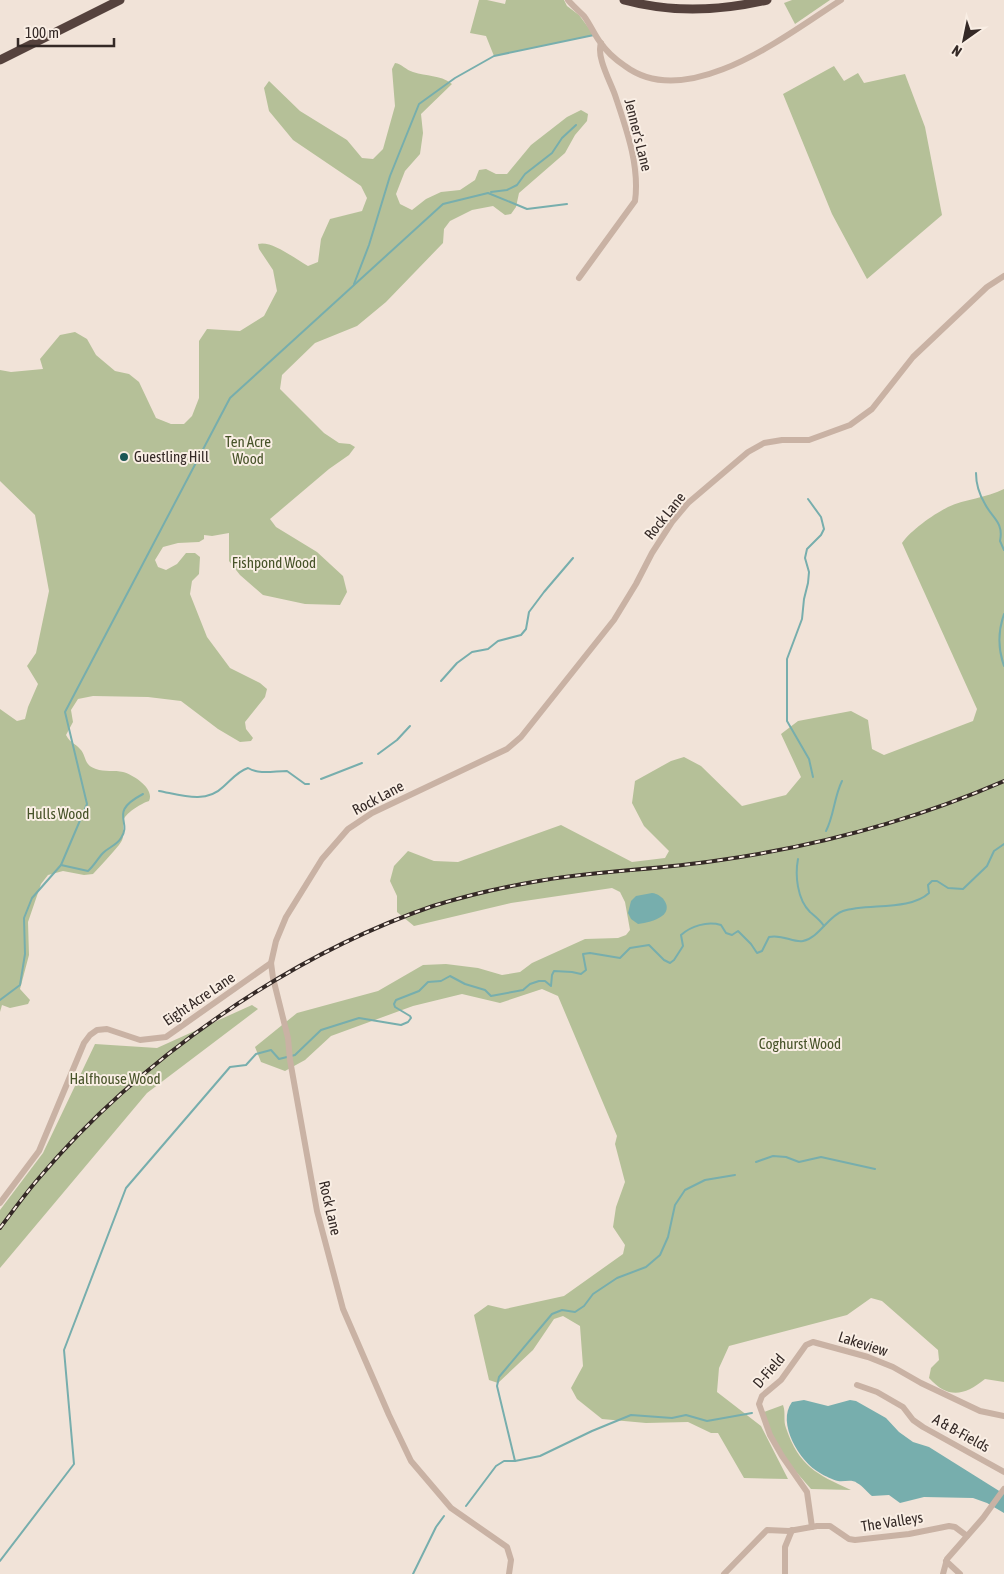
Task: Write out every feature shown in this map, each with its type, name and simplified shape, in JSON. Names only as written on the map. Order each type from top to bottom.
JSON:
[{"type":"highway","points":[[0,60],[120,0]]},
{"type":"highway","points":[[624,0],[656,7],[704,9],[725,8],[767,0]]},
{"type":"street","points":[[568,0],[585,17],[600,43],[624,66],[643,76],[664,79],[693,78],[737,65],[841,0]]},
{"type":"street","name":"Jenner's Lane","points":[[580,278],[635,201],[637,186],[628,138],[615,95],[599,53],[600,43]]},
{"type":"street","name":"Rock Lane","points":[[509,1574],[512,1560],[507,1547],[451,1508],[410,1461],[344,1309],[319,1220],[290,1060],[288,1038],[271,963],[276,940],[286,917],[332,846],[348,829],[372,813],[507,749],[521,737],[614,620],[652,553],[672,522],[688,503],[748,452],[764,443],[782,440],[809,440],[850,425],[872,408],[913,357],[987,287],[1004,276]]},
{"type":"street","name":"Eight Acre Lane","points":[[0,1203],[38,1152],[84,1043],[90,1035],[97,1030],[107,1029],[140,1040],[166,1037],[271,963]]},
{"type":"street","name":"Lakeview","points":[[799,1354],[806,1345],[813,1342],[868,1357],[893,1367],[921,1383],[980,1411],[1004,1416]]},
{"type":"street","name":"D-Field","points":[[799,1354],[781,1380],[762,1396],[759,1404],[770,1435],[807,1492],[812,1527]]},
{"type":"street","name":"A & B-Fields","points":[[857,1385],[877,1392],[903,1407],[913,1420],[923,1427],[1004,1472]]},
{"type":"street","points":[[943,1574],[946,1561],[1004,1490]]},
{"type":"street","name":"The Valleys","points":[[724,1574],[767,1530],[792,1530],[830,1526],[849,1539],[855,1540],[909,1534],[949,1526],[955,1527],[967,1536]]},
{"type":"street","points":[[785,1574],[785,1546],[792,1530]]},
{"type":"street","points":[[946,1561],[960,1574]]},
{"type":"green space","points":[[479,0],[505,4],[506,0],[564,0],[567,6],[579,15],[594,35],[494,56],[486,36],[470,33]]},
{"type":"green space","points":[[792,0],[830,0],[795,24],[784,3]]},
{"type":"green space","points":[[395,63],[418,74],[438,77],[452,84],[421,114],[423,133],[420,154],[405,171],[396,194],[400,204],[412,210],[426,199],[441,192],[460,190],[475,180],[479,170],[486,169],[496,174],[507,174],[531,145],[567,117],[581,110],[588,114],[587,121],[575,135],[565,153],[519,193],[516,207],[511,214],[505,215],[493,206],[472,210],[450,221],[444,229],[443,243],[386,302],[357,326],[315,343],[282,375],[280,389],[324,433],[339,443],[350,444],[355,447],[349,455],[329,469],[270,519],[276,527],[317,552],[343,576],[347,592],[340,605],[305,604],[263,595],[240,575],[229,561],[229,533],[212,536],[204,535],[204,539],[199,542],[178,543],[163,547],[155,560],[158,567],[166,570],[177,564],[186,553],[195,553],[200,557],[199,574],[192,581],[190,594],[207,637],[230,668],[260,683],[267,689],[265,697],[245,722],[246,729],[253,738],[251,741],[240,742],[218,729],[181,701],[148,697],[93,696],[78,699],[71,710],[73,722],[66,735],[68,738],[80,749],[87,763],[92,767],[123,772],[138,779],[149,792],[149,801],[135,808],[126,816],[123,823],[121,841],[93,874],[84,875],[63,871],[48,875],[41,884],[28,922],[29,955],[20,989],[30,1000],[28,1004],[10,1008],[2,1005],[0,1012],[0,709],[17,721],[25,719],[38,684],[27,666],[36,653],[49,591],[35,515],[0,481],[0,370],[11,372],[43,369],[40,359],[60,335],[75,332],[87,339],[96,355],[115,371],[129,374],[139,382],[156,418],[171,424],[184,424],[192,416],[199,398],[199,341],[207,329],[240,331],[264,316],[277,291],[273,270],[259,249],[258,244],[277,247],[308,266],[318,262],[321,239],[330,219],[362,211],[367,198],[361,186],[293,140],[269,111],[264,88],[269,81],[300,111],[347,140],[362,158],[373,159],[383,149],[395,106],[392,69]]},
{"type":"green space","points":[[834,66],[844,81],[858,73],[864,83],[905,74],[925,127],[942,215],[867,279],[832,214],[783,94]]},
{"type":"green space","name":"Coghurst Wood","points":[[1004,489],[1004,1382],[985,1379],[970,1389],[956,1393],[936,1385],[929,1378],[931,1368],[939,1360],[938,1350],[882,1301],[871,1298],[847,1315],[729,1346],[719,1368],[717,1392],[761,1426],[788,1479],[744,1478],[718,1433],[711,1433],[688,1422],[646,1423],[602,1419],[577,1399],[571,1388],[583,1366],[580,1326],[563,1316],[554,1319],[533,1350],[498,1383],[489,1380],[474,1315],[488,1305],[505,1309],[564,1296],[623,1254],[625,1245],[613,1227],[616,1207],[625,1182],[615,1144],[617,1136],[558,996],[542,989],[500,1003],[462,994],[413,1006],[331,1036],[305,1060],[285,1071],[261,1062],[255,1047],[297,1013],[378,991],[423,965],[446,964],[478,968],[502,975],[520,972],[532,963],[585,939],[618,938],[626,935],[630,930],[625,902],[620,892],[612,888],[511,903],[414,926],[397,912],[397,896],[390,881],[394,866],[408,851],[434,861],[458,862],[561,825],[632,862],[665,858],[669,851],[644,826],[632,803],[635,781],[671,761],[684,757],[701,766],[742,806],[786,795],[801,777],[781,734],[798,721],[851,711],[868,720],[872,749],[884,755],[973,721],[977,709],[902,543],[923,523],[948,507]]},
{"type":"green space","name":"Halfhouse Wood","points":[[252,1005],[258,1009],[147,1093],[0,1268],[0,1210],[43,1153],[95,1044],[157,1048]]},
{"type":"green space","points":[[783,1405],[786,1428],[791,1441],[803,1460],[818,1473],[851,1490],[811,1489],[777,1450],[764,1412]]},
{"type":"water","points":[[652,893],[663,899],[667,909],[662,916],[638,924],[631,919],[628,913],[631,901],[636,896]]},
{"type":"water","points":[[804,1400],[828,1406],[850,1400],[856,1401],[886,1418],[899,1432],[913,1442],[929,1447],[1004,1494],[1004,1513],[987,1503],[973,1498],[924,1497],[900,1503],[889,1495],[872,1496],[855,1482],[838,1481],[822,1474],[812,1468],[798,1451],[789,1431],[787,1420],[792,1402]]},
{"type":"waterway","points":[[354,284],[369,245],[390,176],[419,104],[455,78],[494,56],[594,35]]},
{"type":"waterway","points":[[491,192],[507,190],[517,185],[525,174],[552,153],[562,138],[576,125]]},
{"type":"waterway","points":[[0,1000],[20,985],[25,954],[24,918],[32,898],[61,865],[87,804],[65,712],[230,398],[443,204],[488,193],[527,209],[567,204]]},
{"type":"waterway","points":[[976,473],[977,485],[981,496],[999,525],[1000,541],[1004,550]]},
{"type":"waterway","points":[[808,499],[821,517],[824,529],[821,535],[807,549],[805,558],[809,572],[802,619],[787,659],[787,721],[809,759],[813,777]]},
{"type":"waterway","points":[[441,681],[457,663],[472,652],[488,649],[498,641],[521,635],[526,629],[529,612],[573,558]]},
{"type":"waterway","points":[[1004,614],[999,640],[1004,666]]},
{"type":"waterway","points":[[378,754],[397,740],[410,726]]},
{"type":"waterway","points":[[321,779],[362,763]]},
{"type":"waterway","points":[[159,791],[193,797],[209,795],[223,787],[238,773],[248,768],[262,772],[287,771],[305,784],[309,784]]},
{"type":"waterway","points":[[826,831],[842,781]]},
{"type":"waterway","points":[[61,865],[88,871],[103,853],[119,840],[124,832],[123,812],[126,806],[143,794]]},
{"type":"waterway","points":[[0,1561],[74,1464],[64,1350],[126,1188],[230,1067],[246,1065],[256,1054],[271,1050],[279,1059],[295,1055],[321,1030],[359,1018],[401,1025],[408,1022],[411,1018],[395,1007],[396,1000],[419,991],[428,982],[441,981],[450,976],[465,984],[485,990],[491,996],[523,990],[530,984],[539,981],[545,981],[551,986],[554,971],[581,974],[586,970],[583,954],[590,953],[620,958],[630,948],[649,945],[664,960],[670,963],[683,946],[681,935],[694,927],[705,924],[721,925],[726,933],[732,935],[738,931],[757,953],[762,951],[769,937],[774,936],[803,941],[814,936],[833,917],[843,911],[900,904],[921,899],[929,893],[928,885],[932,881],[937,881],[948,888],[963,889],[987,866],[994,851],[1004,844]]},
{"type":"waterway","points":[[798,859],[797,879],[802,900],[810,912],[824,926]]},
{"type":"waterway","points":[[756,1162],[773,1156],[786,1157],[799,1162],[821,1157],[875,1169]]},
{"type":"waterway","points":[[515,1461],[497,1386],[499,1377],[552,1314],[562,1310],[575,1312],[584,1306],[593,1294],[617,1278],[646,1267],[660,1255],[668,1237],[675,1205],[685,1190],[705,1180],[735,1175]]},
{"type":"waterway","points":[[466,1506],[496,1466],[504,1461],[515,1461],[540,1456],[631,1415],[672,1418],[686,1415],[707,1421],[752,1413]]},
{"type":"waterway","points":[[413,1574],[436,1527],[444,1516]]},
{"type":"railway","points":[[0,1228],[34,1184],[78,1135],[122,1093],[169,1054],[218,1017],[270,983],[324,953],[378,927],[445,902],[520,884],[578,875],[714,861],[825,840],[898,820],[1004,781]]},
{"type":"place","name":"Guestling Hill","points":[[124,457]]},
{"type":"park label","name":"Ten Acre Wood","points":[[248,450]]},
{"type":"park label","name":"Fishpond Wood","points":[[274,563]]},
{"type":"park label","name":"Hulls Wood","points":[[58,814]]}]
